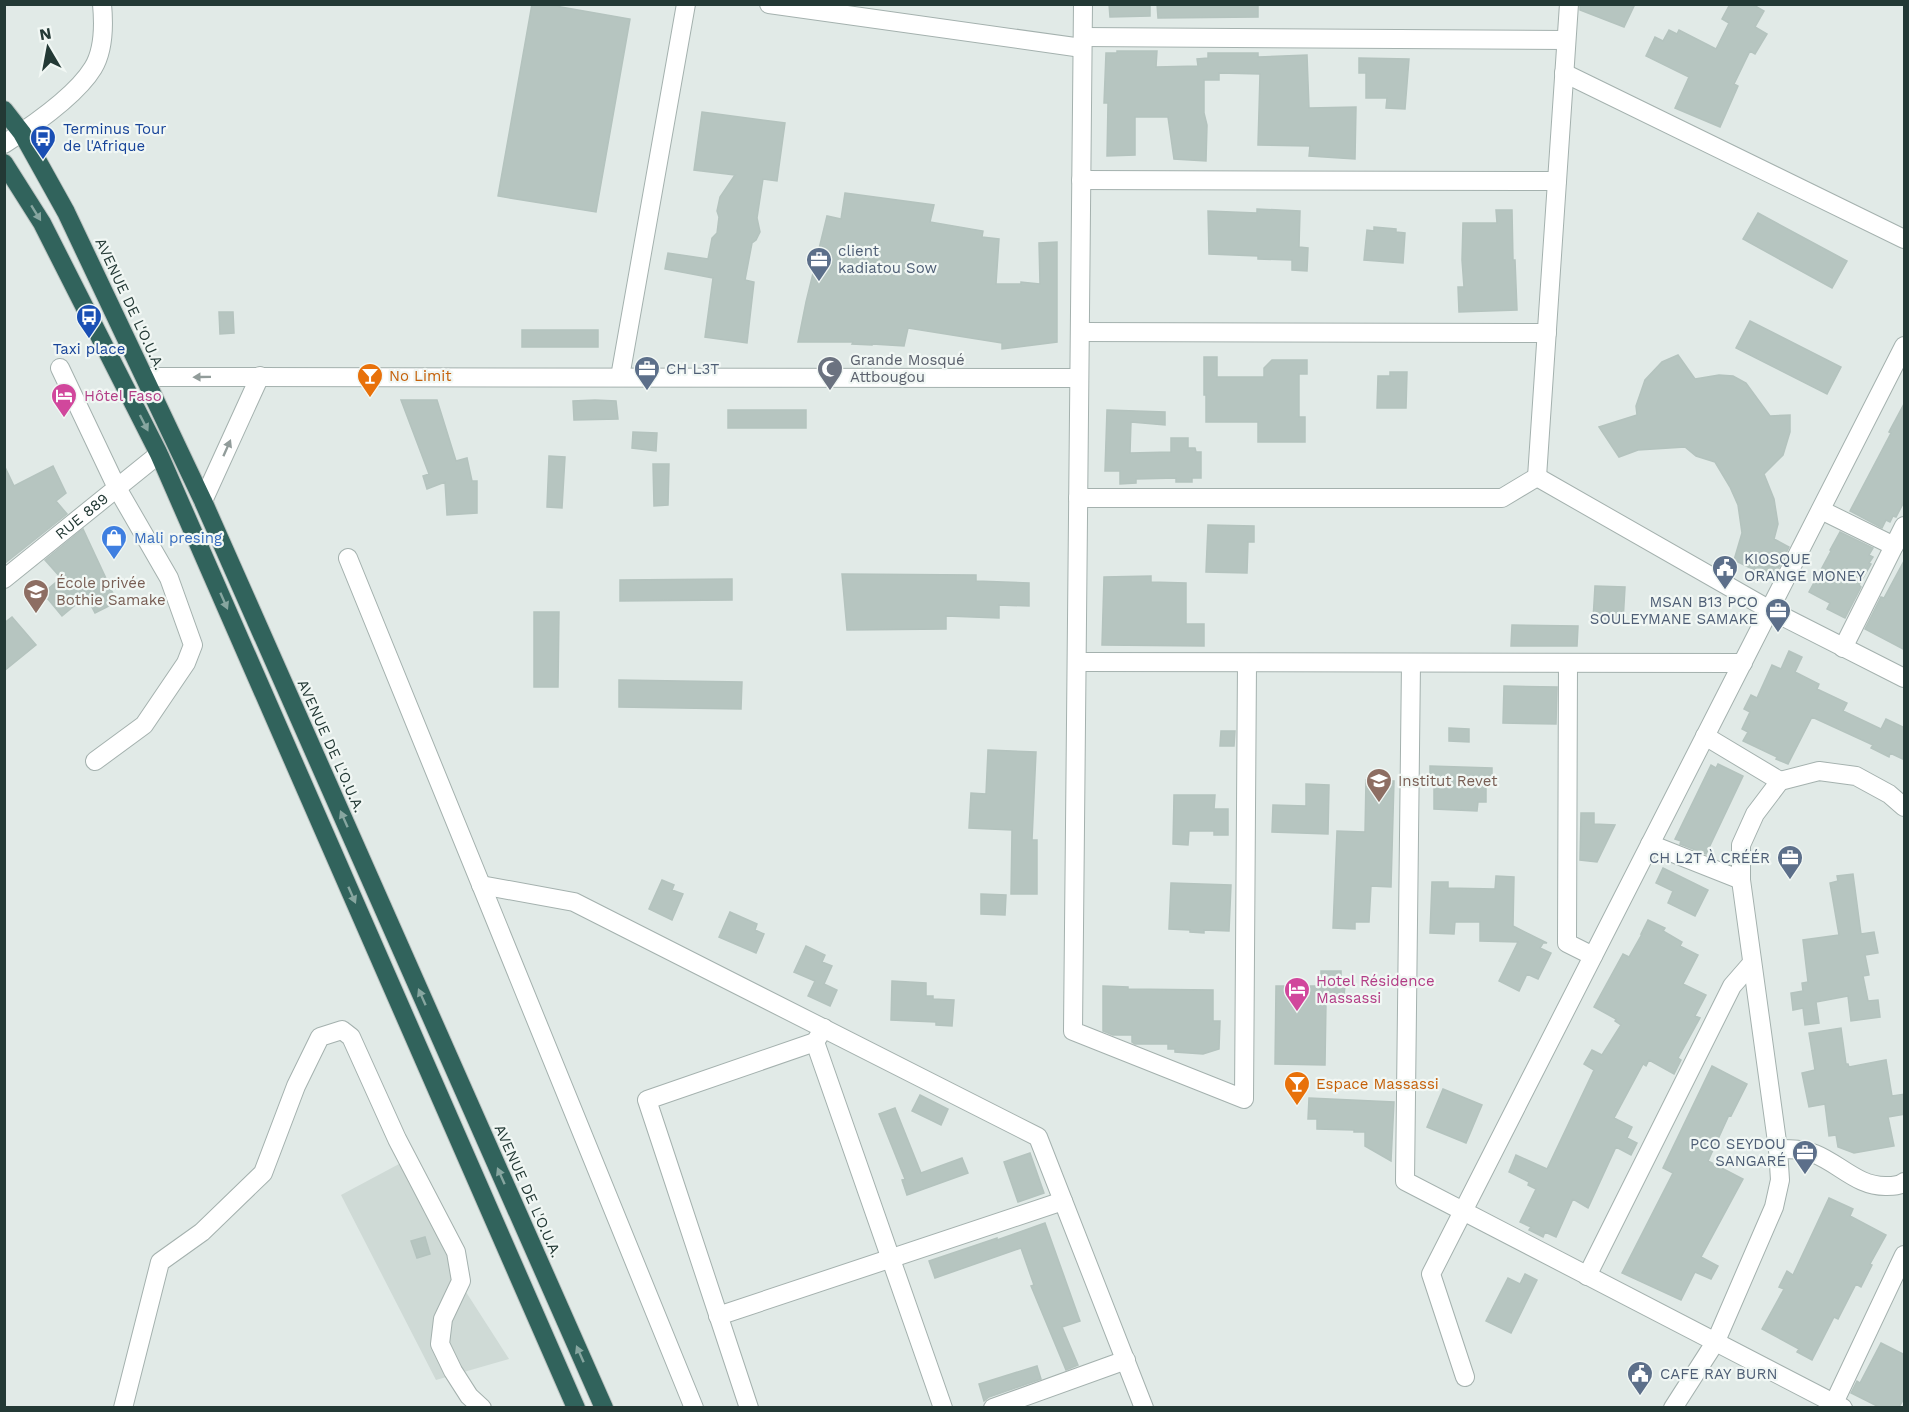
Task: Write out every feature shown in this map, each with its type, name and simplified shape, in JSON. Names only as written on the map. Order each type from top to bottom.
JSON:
[{"type":"highway","name":"AVENUE DE L'O.U.A.","points":[[4,110],[22,133],[66,212],[203,501],[604,1407]]},
{"type":"highway","points":[[4,163],[42,223],[159,454],[576,1407]]},
{"type":"street","points":[[4,144],[22,133],[72,94],[93,68],[103,38],[102,4]]},
{"type":"street","points":[[620,377],[686,4]]},
{"type":"street","points":[[769,4],[1082,43],[1566,40]]},
{"type":"street","points":[[1083,4],[1073,1031],[1244,1099],[1247,663]]},
{"type":"street","points":[[1537,477],[1569,4]]},
{"type":"street","points":[[1564,73],[1905,239]]},
{"type":"street","points":[[1081,180],[1557,181]]},
{"type":"street","points":[[1080,332],[1547,333]]},
{"type":"street","points":[[1465,1377],[1431,1274],[1905,346]]},
{"type":"street","points":[[60,368],[117,488],[169,578],[193,645],[186,663],[144,725],[95,761]]},
{"type":"street","points":[[203,501],[260,376]]},
{"type":"street","points":[[145,377],[1079,378]]},
{"type":"street","name":"RUE 889","points":[[4,579],[159,454]]},
{"type":"street","points":[[1078,498],[1502,498],[1537,477]]},
{"type":"street","points":[[1537,477],[1770,610],[1904,677]]},
{"type":"street","points":[[1821,510],[1894,546]]},
{"type":"street","points":[[1843,648],[1905,526]]},
{"type":"street","points":[[348,558],[694,1407]]},
{"type":"street","points":[[1077,662],[1743,663]]},
{"type":"street","points":[[1411,663],[1405,1182],[1838,1405],[1905,1255]]},
{"type":"street","points":[[1568,663],[1567,943],[1593,956]]},
{"type":"street","points":[[1705,736],[1780,781]]},
{"type":"street","points":[[1673,1407],[1716,1341],[1774,1207],[1780,1180],[1778,1149],[1741,880],[1741,845],[1755,814],[1780,781],[1819,771],[1856,776],[1889,794],[1905,807]]},
{"type":"street","points":[[1650,844],[1741,880]]},
{"type":"street","points":[[481,885],[574,902],[819,1035],[1038,1137],[1144,1407]]},
{"type":"street","points":[[1587,1276],[1732,986],[1752,963]]},
{"type":"street","points":[[123,1407],[142,1340],[160,1262],[202,1232],[263,1173],[296,1086],[320,1037],[342,1030],[351,1037],[397,1139],[456,1251],[461,1281],[443,1319],[440,1344],[469,1396],[482,1407]]},
{"type":"street","points":[[819,1035],[891,1258],[943,1407]]},
{"type":"street","points":[[749,1407],[646,1101],[819,1035]]},
{"type":"street","points":[[1778,1149],[1800,1149],[1818,1155],[1852,1177],[1876,1186],[1900,1186],[1905,1182]]},
{"type":"street","points":[[718,1316],[1063,1201]]},
{"type":"street","points":[[993,1407],[1126,1360]]},
{"type":"shaded area","points":[[414,1156],[457,1278],[509,1359],[436,1380],[341,1195]]},
{"type":"building","points":[[532,4],[544,4],[630,19],[596,212],[498,196]]},
{"type":"building","points":[[1109,4],[1150,4],[1150,16],[1110,17]]},
{"type":"building","points":[[1157,4],[1258,4],[1258,17],[1158,18]]},
{"type":"building","points":[[1580,4],[1635,4],[1624,27],[1580,10]]},
{"type":"building","points":[[1730,4],[1752,4],[1764,11],[1755,27],[1767,34],[1755,54],[1750,51],[1734,84],[1738,86],[1720,127],[1675,108],[1689,77],[1646,56],[1655,37],[1663,41],[1669,30],[1677,34],[1679,30],[1716,49],[1729,23],[1722,19]]},
{"type":"building","points":[[1117,51],[1157,51],[1156,67],[1198,66],[1197,59],[1208,58],[1208,53],[1258,53],[1258,57],[1307,55],[1309,108],[1356,107],[1355,159],[1309,156],[1310,146],[1258,145],[1260,74],[1219,73],[1219,80],[1204,80],[1204,113],[1207,125],[1206,161],[1174,159],[1168,117],[1135,117],[1135,155],[1107,156],[1108,103],[1104,103],[1106,53],[1117,53]]},
{"type":"building","points":[[1359,58],[1409,59],[1405,109],[1386,108],[1387,98],[1366,98],[1366,73],[1359,73]]},
{"type":"building","points":[[702,112],[785,123],[777,181],[763,179],[757,218],[760,232],[752,243],[745,280],[754,282],[747,343],[705,337],[713,278],[665,269],[668,253],[708,259],[712,238],[717,233],[719,217],[717,211],[720,197],[735,175],[694,170]]},
{"type":"building","points":[[845,193],[934,205],[930,222],[983,231],[982,237],[999,239],[996,284],[1021,284],[1021,282],[1040,284],[1039,243],[1057,242],[1057,342],[1002,349],[1002,343],[908,328],[904,346],[852,344],[853,342],[798,342],[827,216],[841,219]]},
{"type":"building","points":[[1257,209],[1300,211],[1299,247],[1308,248],[1307,271],[1292,270],[1292,260],[1209,254],[1208,211],[1257,213]]},
{"type":"building","points":[[1496,210],[1512,210],[1517,310],[1459,312],[1458,287],[1464,287],[1463,223],[1497,223]]},
{"type":"building","points":[[1758,213],[1847,261],[1832,288],[1743,239]]},
{"type":"building","points":[[1374,227],[1396,229],[1396,232],[1405,233],[1403,263],[1364,260],[1367,230],[1374,231]]},
{"type":"building","points":[[219,312],[233,312],[234,333],[220,334]]},
{"type":"building","points":[[1750,321],[1841,367],[1827,394],[1736,348]]},
{"type":"building","points":[[522,330],[598,330],[598,347],[522,347]]},
{"type":"building","points":[[1678,355],[1695,379],[1719,375],[1733,376],[1746,383],[1770,416],[1790,415],[1790,432],[1783,455],[1764,474],[1774,499],[1778,524],[1774,539],[1789,547],[1773,579],[1734,560],[1742,533],[1738,505],[1715,462],[1696,456],[1685,447],[1638,450],[1619,457],[1599,427],[1637,415],[1636,406],[1645,380],[1662,362]]},
{"type":"building","points":[[1204,357],[1217,357],[1217,377],[1264,377],[1264,368],[1272,360],[1307,360],[1307,374],[1299,374],[1299,417],[1305,417],[1305,442],[1258,442],[1258,422],[1206,422]]},
{"type":"building","points":[[1390,372],[1407,372],[1406,408],[1377,408],[1378,376],[1390,376]]},
{"type":"building","points":[[401,400],[437,400],[456,461],[467,458],[472,481],[477,481],[477,513],[447,515],[445,482],[427,489],[423,476],[429,474]]},
{"type":"building","points":[[573,401],[616,401],[618,419],[574,420]]},
{"type":"building","points":[[1905,402],[1905,500],[1896,517],[1893,516],[1890,522],[1886,520],[1882,528],[1850,511]]},
{"type":"building","points":[[728,410],[806,410],[806,428],[728,428]]},
{"type":"building","points":[[1107,410],[1165,412],[1165,425],[1131,422],[1130,453],[1171,452],[1171,438],[1188,438],[1188,448],[1195,448],[1196,452],[1201,452],[1201,478],[1192,478],[1192,482],[1176,482],[1176,478],[1136,479],[1136,483],[1120,484],[1120,471],[1105,471]]},
{"type":"building","points":[[633,432],[657,433],[656,451],[632,448]]},
{"type":"building","points":[[549,456],[565,457],[562,508],[547,507]]},
{"type":"building","points":[[653,464],[669,464],[668,505],[654,506]]},
{"type":"building","points":[[4,465],[14,486],[53,466],[66,493],[56,501],[67,514],[4,564]]},
{"type":"building","points":[[1208,525],[1254,526],[1254,542],[1248,542],[1247,573],[1206,572]]},
{"type":"building","points":[[83,529],[117,602],[95,613],[86,596],[62,616],[43,593],[61,578],[45,560]]},
{"type":"building","points":[[1840,532],[1873,548],[1869,555],[1873,557],[1869,563],[1871,564],[1845,618],[1827,609],[1830,603],[1809,592]]},
{"type":"building","points":[[1905,559],[1905,650],[1865,629],[1881,597],[1884,598]]},
{"type":"building","points":[[842,574],[976,575],[976,581],[1029,583],[1029,606],[999,605],[999,618],[946,616],[946,629],[847,630]]},
{"type":"building","points":[[1151,576],[1151,582],[1186,583],[1186,624],[1204,624],[1204,646],[1102,645],[1104,577]]},
{"type":"building","points":[[732,579],[732,600],[620,601],[620,580]]},
{"type":"building","points":[[1595,586],[1625,587],[1623,622],[1593,620]]},
{"type":"building","points":[[534,612],[559,612],[558,687],[534,687]]},
{"type":"building","points":[[12,617],[36,645],[4,671],[4,623]]},
{"type":"building","points":[[1512,625],[1578,626],[1577,646],[1511,646]]},
{"type":"building","points":[[1789,651],[1802,657],[1795,672],[1819,684],[1817,689],[1847,703],[1843,711],[1881,729],[1886,719],[1905,728],[1905,760],[1890,753],[1889,757],[1871,748],[1873,745],[1812,717],[1788,764],[1743,741],[1748,732],[1742,729],[1750,712],[1744,709],[1751,695],[1757,698],[1772,665],[1781,669]]},
{"type":"building","points":[[619,680],[742,682],[741,709],[619,707]]},
{"type":"building","points":[[1504,686],[1557,687],[1556,724],[1503,723]]},
{"type":"building","points":[[1449,728],[1469,729],[1469,742],[1449,741]]},
{"type":"building","points":[[1221,731],[1235,731],[1234,746],[1220,746]]},
{"type":"building","points":[[988,750],[1036,752],[1032,840],[1037,840],[1037,894],[1011,894],[1012,830],[969,828],[971,793],[986,794]]},
{"type":"building","points":[[1718,764],[1743,776],[1706,854],[1680,844],[1681,841],[1675,839],[1711,765],[1716,768]]},
{"type":"building","points":[[1430,766],[1492,768],[1492,783],[1486,783],[1486,802],[1478,802],[1477,811],[1434,809],[1434,784],[1430,784]]},
{"type":"building","points":[[1366,780],[1394,781],[1391,887],[1371,886],[1369,922],[1355,922],[1355,929],[1333,928],[1337,831],[1365,832]]},
{"type":"building","points":[[1306,784],[1329,785],[1328,834],[1272,832],[1273,805],[1306,806]]},
{"type":"building","points":[[1174,795],[1215,795],[1214,809],[1228,809],[1228,835],[1214,835],[1214,831],[1189,831],[1188,845],[1173,844]]},
{"type":"building","points":[[1581,813],[1594,813],[1594,824],[1615,825],[1597,862],[1580,860]]},
{"type":"building","points":[[1663,868],[1708,890],[1695,916],[1668,903],[1673,891],[1656,883]]},
{"type":"building","points":[[1853,874],[1861,934],[1874,932],[1878,953],[1865,955],[1869,975],[1863,976],[1868,1001],[1878,1000],[1880,1017],[1851,1021],[1848,996],[1816,1002],[1819,1023],[1805,1025],[1803,1008],[1793,1010],[1791,993],[1803,991],[1802,983],[1808,982],[1803,940],[1839,935],[1830,883],[1838,881],[1837,876]]},
{"type":"building","points":[[1496,876],[1514,877],[1513,926],[1547,943],[1543,943],[1540,948],[1551,953],[1538,979],[1527,974],[1519,991],[1499,981],[1518,942],[1480,941],[1480,922],[1455,922],[1454,934],[1430,933],[1432,882],[1448,882],[1448,888],[1495,889]]},
{"type":"building","points":[[662,880],[674,885],[672,890],[683,894],[672,920],[649,909]]},
{"type":"building","points":[[1171,883],[1231,885],[1229,931],[1204,930],[1204,933],[1169,929]]},
{"type":"building","points":[[981,894],[1006,895],[1005,915],[981,914]]},
{"type":"building","points":[[730,912],[757,924],[755,930],[764,934],[756,953],[719,937]]},
{"type":"building","points":[[1648,920],[1665,928],[1663,931],[1682,942],[1680,946],[1698,955],[1683,984],[1706,995],[1695,1016],[1700,1018],[1678,1058],[1681,1060],[1674,1074],[1649,1060],[1646,1066],[1643,1064],[1614,1118],[1632,1127],[1627,1138],[1637,1143],[1631,1155],[1616,1147],[1588,1208],[1573,1199],[1556,1237],[1545,1232],[1543,1237],[1529,1230],[1531,1227],[1520,1222],[1536,1189],[1528,1185],[1529,1182],[1509,1172],[1516,1155],[1547,1169],[1594,1070],[1584,1064],[1592,1050],[1602,1055],[1621,1025],[1615,1021],[1616,1019],[1594,1007],[1623,954],[1629,957]]},
{"type":"building","points":[[806,946],[825,955],[822,962],[832,966],[824,984],[837,990],[830,1006],[808,996],[815,981],[794,972]]},
{"type":"building","points":[[1321,971],[1341,971],[1341,986],[1345,986],[1343,1004],[1326,1002],[1325,1065],[1275,1064],[1276,986],[1321,986]]},
{"type":"building","points":[[892,981],[926,983],[926,996],[933,996],[933,999],[954,1000],[952,1026],[936,1025],[936,1022],[891,1020]]},
{"type":"building","points":[[1103,986],[1128,987],[1128,989],[1213,990],[1213,1021],[1220,1021],[1219,1049],[1203,1054],[1175,1052],[1175,1049],[1168,1049],[1168,1044],[1135,1044],[1132,1042],[1132,1035],[1113,1035],[1103,1031]]},
{"type":"building","points":[[1841,1028],[1846,1064],[1849,1067],[1886,1060],[1892,1096],[1905,1094],[1905,1114],[1888,1117],[1894,1146],[1854,1153],[1838,1147],[1836,1135],[1829,1136],[1825,1104],[1809,1107],[1802,1073],[1815,1070],[1809,1033]]},
{"type":"building","points":[[1712,1066],[1747,1084],[1731,1116],[1729,1115],[1708,1161],[1743,1179],[1701,1257],[1718,1266],[1711,1279],[1695,1272],[1681,1300],[1622,1273],[1673,1173],[1663,1168]]},
{"type":"building","points":[[1443,1089],[1482,1105],[1466,1143],[1427,1127]]},
{"type":"building","points":[[920,1095],[948,1109],[941,1125],[912,1111]]},
{"type":"building","points":[[1309,1098],[1394,1102],[1391,1161],[1365,1146],[1365,1132],[1317,1129],[1317,1119],[1308,1119]]},
{"type":"building","points":[[895,1108],[921,1173],[962,1158],[968,1173],[907,1195],[902,1180],[905,1179],[879,1114]]},
{"type":"building","points":[[1030,1153],[1044,1193],[1018,1202],[1004,1162]]},
{"type":"building","points":[[1829,1198],[1853,1209],[1850,1216],[1886,1235],[1870,1264],[1872,1265],[1861,1287],[1856,1284],[1838,1319],[1834,1317],[1812,1360],[1797,1352],[1799,1349],[1762,1329],[1784,1289],[1779,1287],[1787,1271],[1793,1275]]},
{"type":"building","points":[[1045,1223],[1080,1321],[1062,1327],[1078,1365],[1066,1370],[1031,1286],[1034,1285],[1021,1248],[935,1278],[929,1261]]},
{"type":"building","points":[[425,1237],[430,1254],[417,1258],[411,1241]]},
{"type":"building","points":[[1525,1274],[1537,1280],[1511,1333],[1486,1321],[1508,1278],[1520,1284]]},
{"type":"building","points":[[1881,1343],[1905,1355],[1905,1397],[1899,1407],[1879,1407],[1851,1393],[1857,1381],[1860,1383]]},
{"type":"building","points":[[1037,1366],[1041,1379],[989,1397],[984,1401],[979,1384]]},
{"type":"place","name":"Terminus Tour de l'Afrique","points":[[43,161]]},
{"type":"place","name":"client kadiatou Sow","points":[[819,283]]},
{"type":"place","name":"Taxi place","points":[[89,340]]},
{"type":"place","name":"CH L3T","points":[[647,392]]},
{"type":"place","name":"Grande Mosqué Attbougou","points":[[830,392]]},
{"type":"place","name":"No Limit","points":[[370,399]]},
{"type":"place","name":"Hôtel Faso","points":[[64,419]]},
{"type":"place","name":"Mali presing","points":[[114,561]]},
{"type":"place","name":"KIOSQUE ORANGE MONEY","points":[[1725,591]]},
{"type":"place","name":"École privée Bothie Samake","points":[[36,615]]},
{"type":"place","name":"MSAN B13 PCO SOULEYMANE SAMAKE","points":[[1778,634]]},
{"type":"place","name":"Institut Revet","points":[[1379,804]]},
{"type":"place","name":"CH L2T À CRÉÉR","points":[[1790,881]]},
{"type":"place","name":"Hotel Résidence Massassi","points":[[1297,1013]]},
{"type":"place","name":"Espace Massassi","points":[[1297,1107]]},
{"type":"place","name":"PCO SEYDOU SANGARÉ","points":[[1805,1176]]},
{"type":"place","name":"CAFE RAY BURN","points":[[1640,1397]]}]
